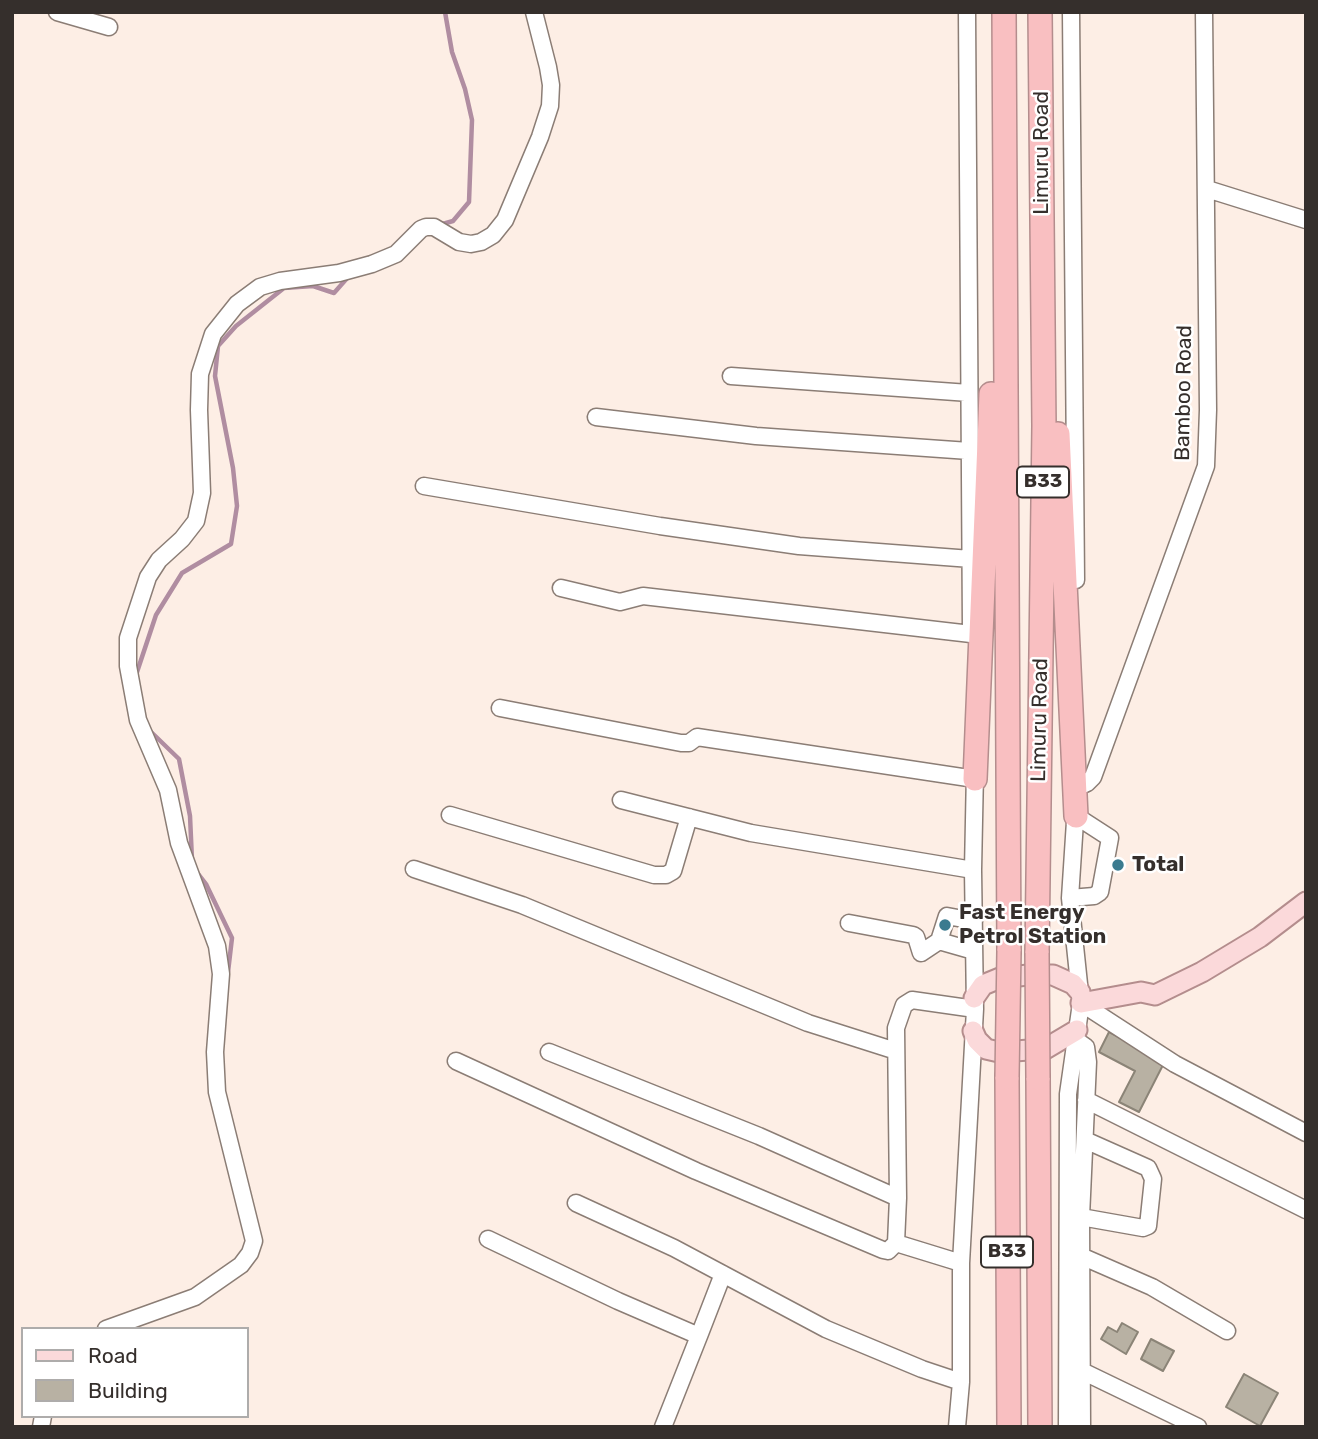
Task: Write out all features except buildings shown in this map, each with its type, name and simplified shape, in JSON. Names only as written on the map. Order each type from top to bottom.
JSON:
[{"type":"highway","name":"Limuru Road","points":[[1004,12],[1009,1427]]},
{"type":"highway","name":"Limuru Road","points":[[1040,12],[1044,426],[1037,953],[1040,1427]]},
{"type":"highway","points":[[1041,71],[1076,816]]},
{"type":"highway","points":[[975,779],[1004,82]]},
{"type":"main road","points":[[974,1003],[983,985],[1000,978],[1028,975],[1053,975],[1073,984],[1080,998],[1141,992],[1155,995],[1202,972],[1260,937],[1306,902]]},
{"type":"main road","points":[[974,1031],[977,1040],[986,1049],[999,1052],[1045,1049],[1076,1035]]},
{"type":"street","points":[[57,12],[109,27]]},
{"type":"street","points":[[112,1327],[195,1297],[241,1265],[250,1253],[254,1241],[217,1092],[215,1052],[221,974],[218,946],[179,843],[168,790],[138,720],[128,666],[128,638],[148,577],[159,560],[182,539],[195,521],[202,493],[200,374],[213,334],[237,304],[260,287],[279,281],[339,273],[372,264],[396,254],[426,227],[434,227],[459,242],[471,244],[493,235],[505,220],[550,106],[548,67],[534,12]]},
{"type":"street","points":[[957,1427],[961,1382],[961,1263],[974,1031],[975,779],[969,451],[967,12]]},
{"type":"street","points":[[1067,1427],[1068,1094],[1080,998],[1070,898],[1076,816],[1071,12]]},
{"type":"street","name":"Bamboo Road","points":[[1076,788],[1093,777],[1154,602],[1206,466],[1208,410],[1204,12]]},
{"type":"street","points":[[1207,189],[1306,220]]},
{"type":"street","points":[[731,376],[969,393]]},
{"type":"street","points":[[596,416],[756,436],[969,451]]},
{"type":"street","points":[[424,486],[660,526],[799,546],[971,559]]},
{"type":"street","points":[[561,588],[620,603],[643,596],[971,634]]},
{"type":"street","points":[[500,708],[681,743],[689,743],[697,737],[975,779]]},
{"type":"street","points":[[621,800],[751,833],[973,870]]},
{"type":"street","points":[[450,815],[642,872],[666,875],[673,871],[690,817]]},
{"type":"street","points":[[1070,898],[1094,896],[1100,892],[1110,838],[1076,816]]},
{"type":"street","points":[[414,869],[522,905],[808,1023],[896,1051]]},
{"type":"street","points":[[849,923],[913,935],[921,953],[939,941],[947,916],[974,920]]},
{"type":"street","points":[[939,941],[974,951]]},
{"type":"street","points":[[1080,998],[1175,1064],[1306,1133]]},
{"type":"street","points":[[457,1061],[672,1160],[888,1251],[896,1243],[896,1028],[899,1014],[904,1005],[912,1000],[974,1003]]},
{"type":"street","points":[[1076,1035],[1087,1052],[1081,1217],[1082,1427]]},
{"type":"street","points":[[549,1052],[759,1136],[898,1198]]},
{"type":"street","points":[[1086,1100],[1306,1210]]},
{"type":"street","points":[[1081,1217],[1143,1228],[1148,1226],[1153,1179],[1148,1168],[1085,1140]]},
{"type":"street","points":[[576,1203],[674,1248],[826,1329],[922,1369],[961,1382]]},
{"type":"street","points":[[488,1239],[618,1301],[699,1335]]},
{"type":"street","points":[[896,1243],[961,1263]]},
{"type":"street","points":[[1081,1256],[1152,1287],[1227,1331]]},
{"type":"street","points":[[663,1427],[723,1275]]},
{"type":"street","points":[[1082,1371],[1198,1427]]},
{"type":"waterway","points":[[439,225],[453,221],[469,202],[472,120],[452,52],[445,12]]},
{"type":"waterway","points":[[136,675],[156,615],[182,573],[231,544],[237,506],[233,468],[215,376],[218,346],[236,326],[284,288],[313,286],[334,293],[349,276]]},
{"type":"waterway","points":[[148,729],[179,759],[190,816],[192,860]]},
{"type":"waterway","points":[[196,871],[206,884],[232,938],[228,972]]},
{"type":"place","name":"Total","points":[[1118,865]]},
{"type":"place","name":"Fast Energy Petrol Station","points":[[945,925]]}]
